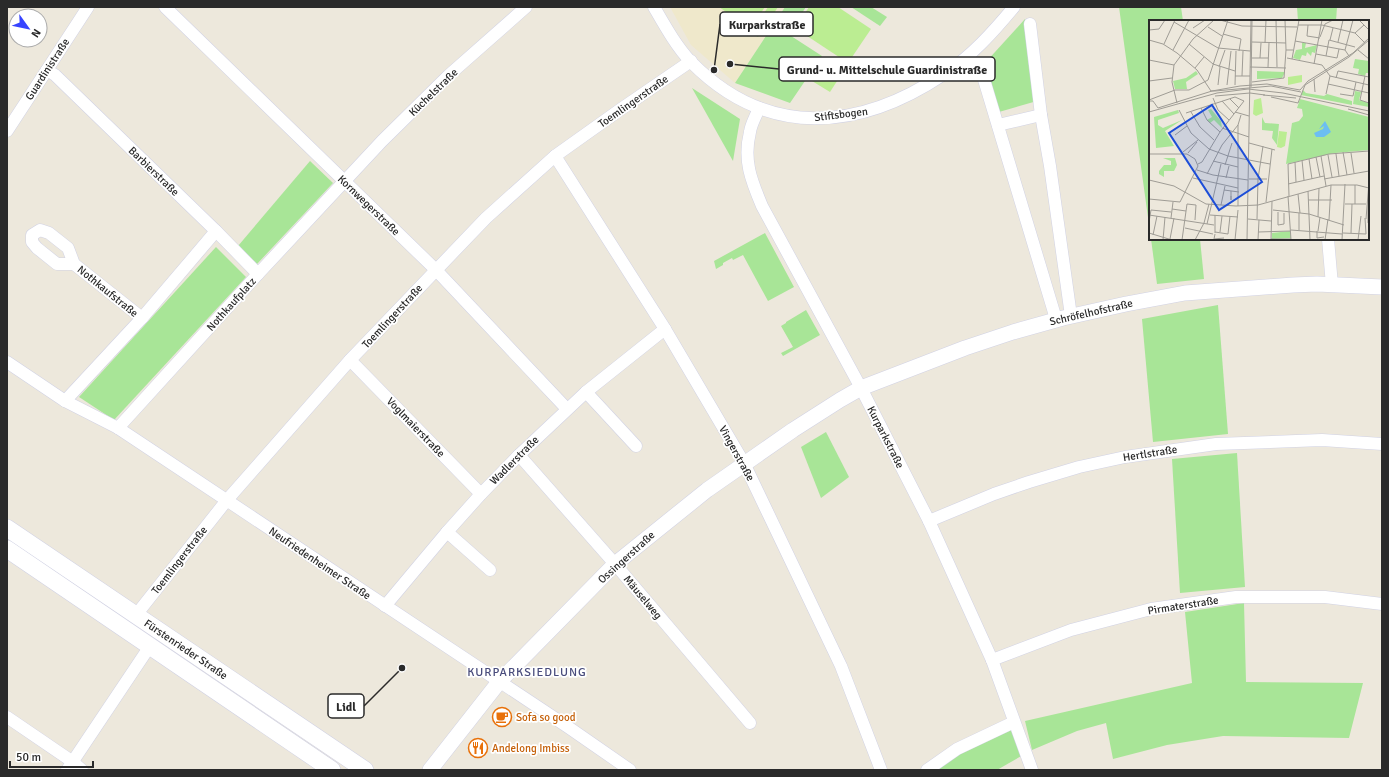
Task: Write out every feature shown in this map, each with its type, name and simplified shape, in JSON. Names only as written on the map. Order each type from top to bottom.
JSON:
[{"type":"main road","name":"Fürstenrieder Straße","points":[[7,528],[365,770]]},
{"type":"main road","name":"Fürstenrieder Straße","points":[[7,549],[332,770]]},
{"type":"street","name":"Guardinistraße","points":[[7,131],[88,7]]},
{"type":"street","name":"Kornwegerstraße","points":[[166,7],[436,270],[567,409]]},
{"type":"street","name":"Küchelstraße","points":[[345,182],[382,141],[449,75],[526,7]]},
{"type":"street","name":"Stiftsbogen","points":[[654,7],[669,34],[691,61],[712,81],[729,94],[758,108],[791,117],[817,119],[852,115],[873,110],[916,92],[946,74],[997,27],[1014,7]]},
{"type":"street","points":[[1030,24],[1041,115],[1050,166],[1071,316]]},
{"type":"street","name":"Toemlingerstraße","points":[[136,615],[227,500],[350,360],[486,218],[555,156],[691,61]]},
{"type":"street","name":"Barbierstraße","points":[[47,70],[55,75],[216,231],[258,274]]},
{"type":"street","points":[[982,73],[1056,320]]},
{"type":"street","name":"Kurparkstraße","points":[[758,108],[750,131],[746,154],[751,179],[762,206],[861,388],[929,520],[992,660],[1032,770]]},
{"type":"street","points":[[998,125],[1041,115]]},
{"type":"street","name":"Vingerstraße","points":[[555,156],[665,329],[744,463],[841,666],[881,770]]},
{"type":"street","name":"Nothkaufplatz","points":[[118,428],[258,274],[345,182]]},
{"type":"street","points":[[65,401],[142,318],[216,231]]},
{"type":"street","points":[[1328,240],[1332,285]]},
{"type":"street","name":"Nothkaufstraße","points":[[74,264],[142,318]]},
{"type":"street","name":"Schröfelhofstraße","points":[[861,388],[965,348],[1056,320],[1126,304],[1185,293],[1312,284],[1382,288]]},
{"type":"street","name":"Wadlerstraße","points":[[385,606],[447,532],[519,454],[586,392],[665,329]]},
{"type":"street","name":"Voglmaierstraße","points":[[350,360],[481,494]]},
{"type":"street","name":"Neufriedenheimer Straße","points":[[7,362],[65,401],[118,428],[568,727],[630,770]]},
{"type":"street","name":"Ossingerstraße","points":[[430,770],[499,682],[615,564],[707,490],[744,463],[840,400],[861,388]]},
{"type":"street","points":[[586,392],[636,446]]},
{"type":"street","name":"Hertlstraße","points":[[929,520],[994,494],[1029,482],[1079,467],[1125,457],[1216,444],[1322,440],[1382,444]]},
{"type":"street","name":"Mäuselweg","points":[[519,454],[750,723]]},
{"type":"street","points":[[447,532],[490,570]]},
{"type":"street","name":"Pirmaterstraße","points":[[992,660],[1071,630],[1151,609],[1236,597],[1325,597],[1382,604]]},
{"type":"street","points":[[70,766],[150,646]]},
{"type":"street","points":[[7,717],[70,766],[82,770]]},
{"type":"street","points":[[927,770],[957,749],[1014,722]]},
{"type":"shaded area","points":[[670,7],[785,7],[735,83],[691,45]]},
{"type":"green space","points":[[719,7],[765,7],[750,28]]},
{"type":"green space","points":[[768,7],[778,7],[758,37],[751,33]]},
{"type":"green space","points":[[785,7],[806,7],[788,34],[822,56],[790,103],[735,83]]},
{"type":"green space","points":[[809,7],[838,7],[871,29],[848,63],[795,28]]},
{"type":"green space","points":[[851,7],[871,7],[887,17],[880,26]]},
{"type":"green space","points":[[1119,7],[1181,7],[1183,20],[1149,20],[1149,225]]},
{"type":"green space","points":[[1297,7],[1337,7],[1336,20],[1298,20]]},
{"type":"green space","points":[[1025,19],[1037,101],[999,112],[985,63]]},
{"type":"green space","points":[[823,64],[841,75],[830,92],[812,81]]},
{"type":"green space","points":[[692,88],[740,119],[733,161]]},
{"type":"green space","points":[[310,161],[333,183],[257,264],[238,246]]},
{"type":"green space","points":[[765,233],[794,287],[768,301],[743,255],[733,260],[732,258],[716,269],[714,261]]},
{"type":"green space","points":[[1151,240],[1200,240],[1204,279],[1157,284]]},
{"type":"green space","points":[[216,247],[246,277],[114,420],[79,397]]},
{"type":"green space","points":[[1218,305],[1228,434],[1153,442],[1142,319]]},
{"type":"green space","points":[[806,310],[820,335],[783,356],[781,353],[793,347],[781,326]]},
{"type":"green space","points":[[826,432],[849,477],[821,498],[801,447]]},
{"type":"green space","points":[[1237,453],[1245,587],[1180,593],[1172,459]]},
{"type":"green space","points":[[1244,603],[1246,682],[1363,683],[1349,738],[1223,736],[1167,745],[1113,759],[1106,723],[1077,731],[1032,750],[1025,721],[1192,683],[1185,612]]},
{"type":"green space","points":[[1008,729],[1013,730],[1023,755],[997,770],[934,770],[958,754]]},
{"type":"place","name":"Grund- u. Mittelschule Guardinistraße","points":[[730,64]]},
{"type":"place","name":"Kurparkstraße","points":[[714,70]]},
{"type":"place","name":"Lidl","points":[[402,668]]},
{"type":"place","name":"Sofa so good","points":[[502,717]]},
{"type":"place","name":"Andelong Imbiss","points":[[478,748]]},
{"type":"district","name":"KURPARKSIEDLUNG","points":[[527,672]]}]
